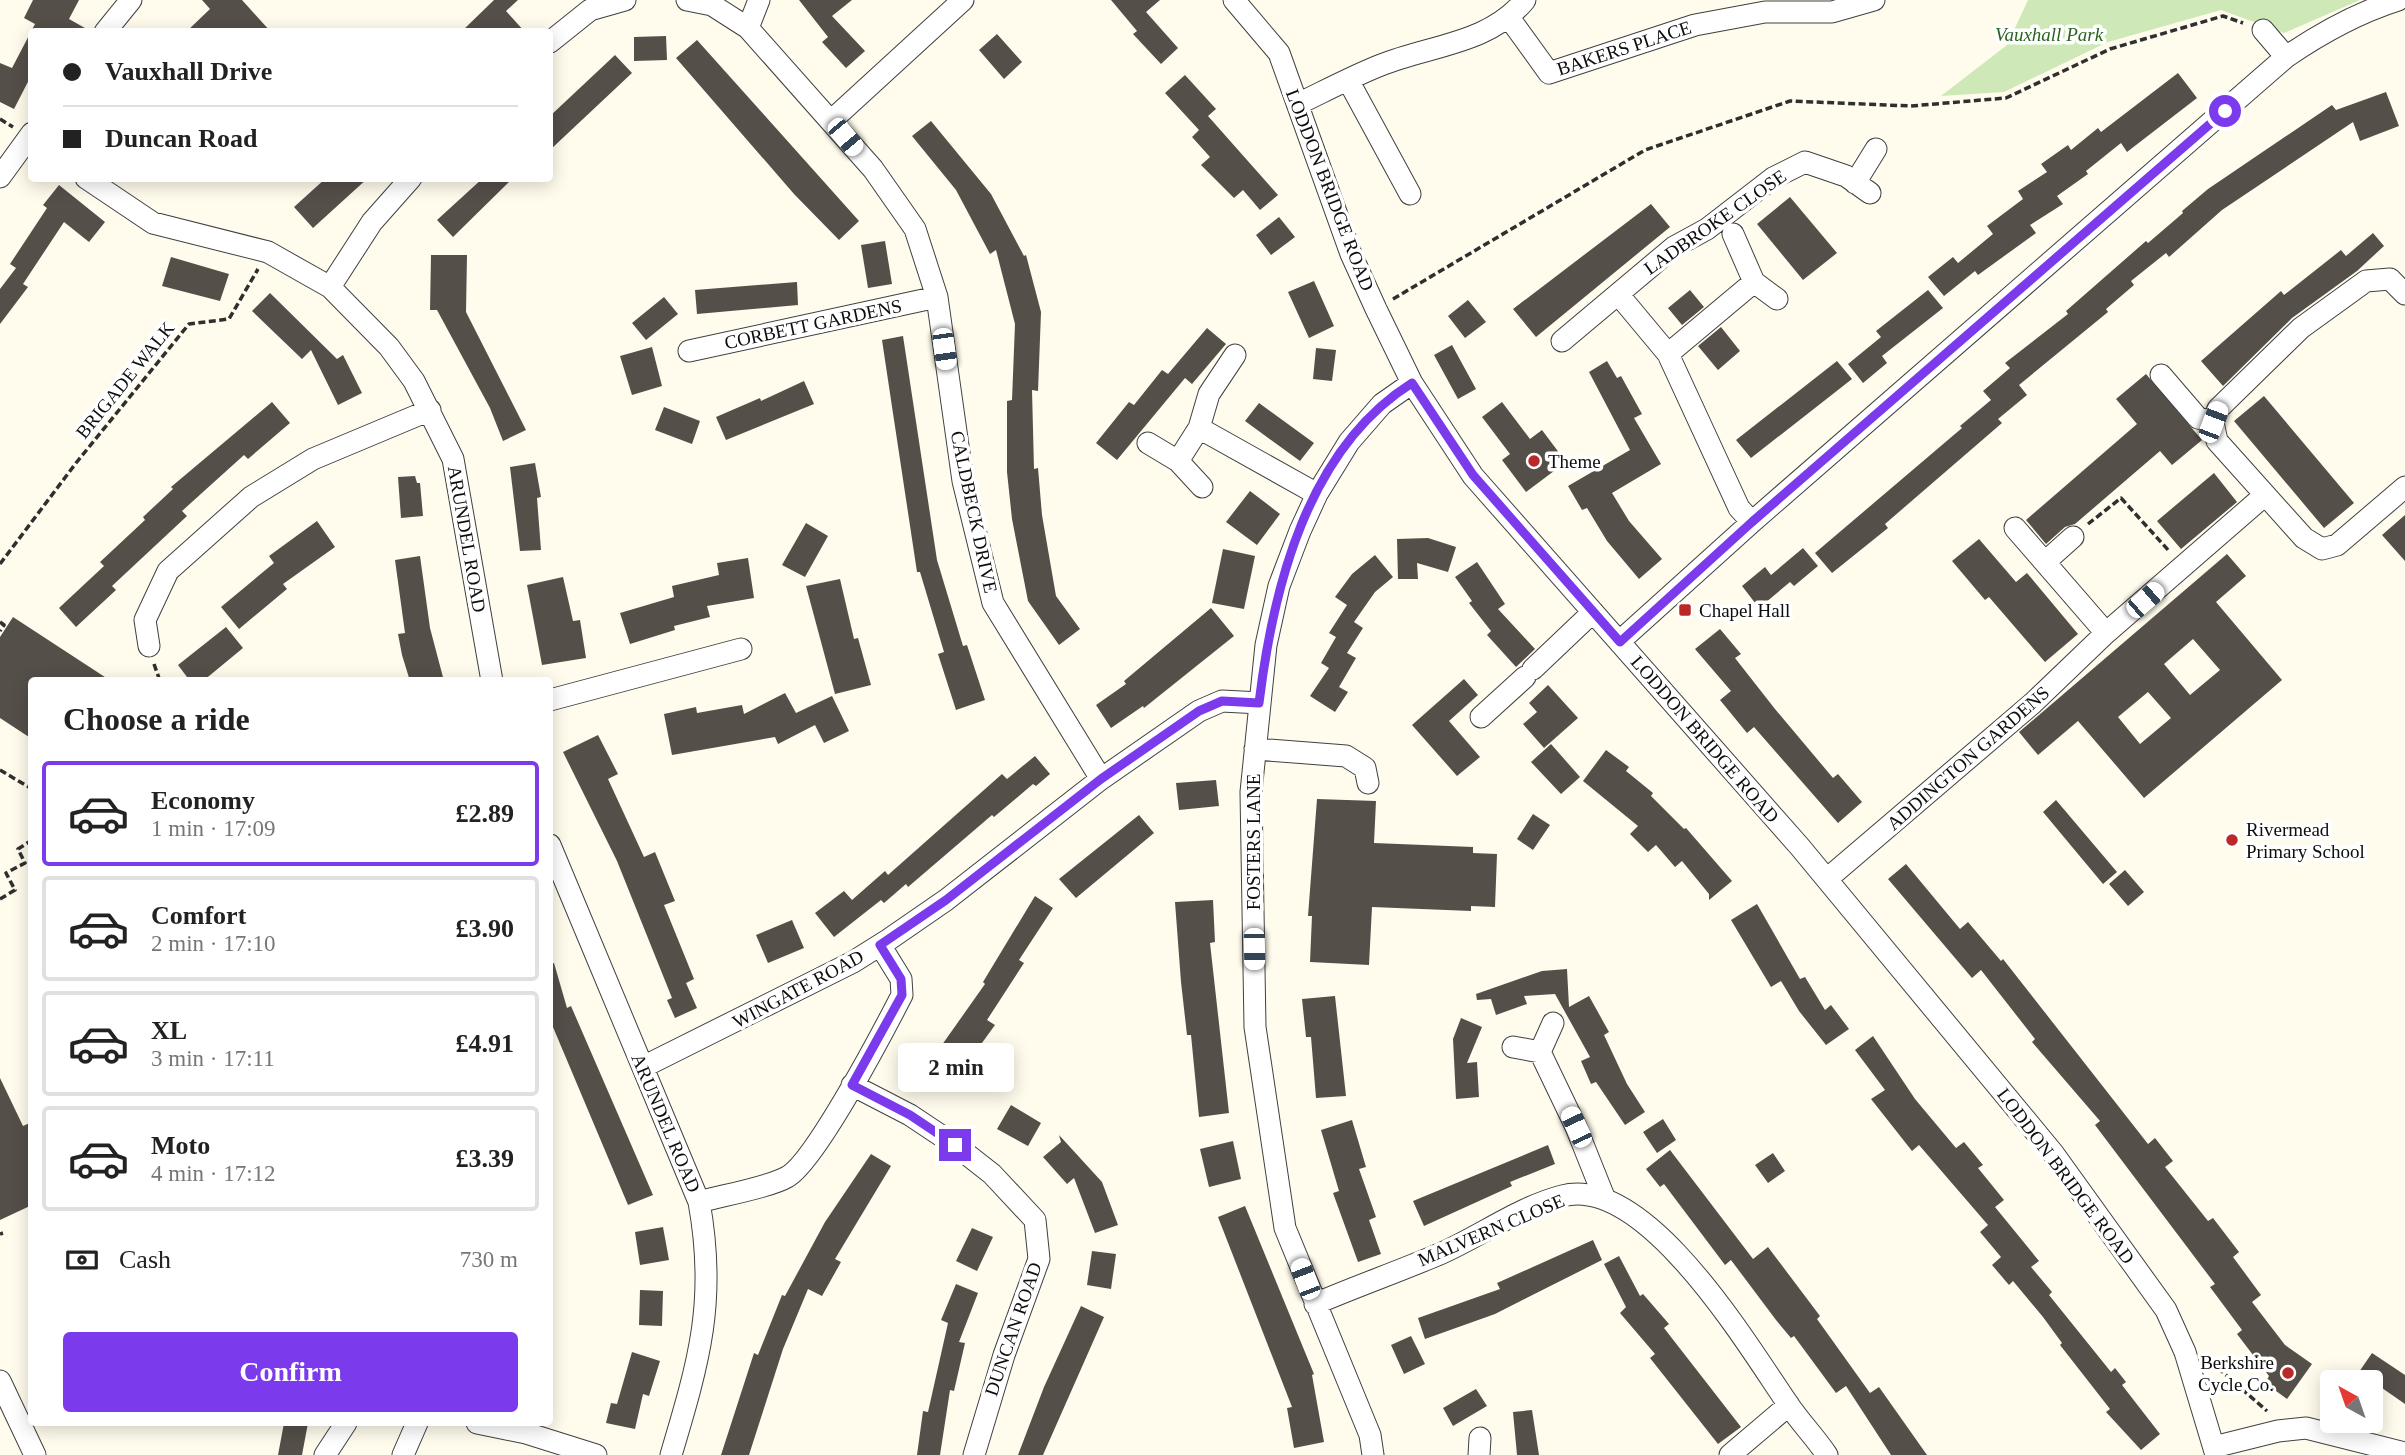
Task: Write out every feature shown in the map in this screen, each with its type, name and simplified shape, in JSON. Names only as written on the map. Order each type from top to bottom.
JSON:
[{"type":"street","points":[[108,28],[131,0]]},
{"type":"street","points":[[553,39],[589,5],[625,0]]},
{"type":"street","name":"CALDBECK DRIVE","points":[[687,0],[712,5],[748,28],[873,169],[915,229],[937,297],[963,481],[993,603],[1101,779]]},
{"type":"street","points":[[748,28],[759,0]]},
{"type":"street","points":[[832,120],[963,0]]},
{"type":"street","name":"LODDON BRIDGE ROAD","points":[[1234,0],[1279,53],[1351,254],[1376,309],[1412,383],[1473,475],[1827,879],[2053,1153],[2166,1310],[2185,1352],[2215,1451]]},
{"type":"street","points":[[1298,104],[1381,65],[1489,31],[1510,19],[1525,0]]},
{"type":"street","name":"BAKERS PLACE","points":[[1510,19],[1549,73],[1695,25],[1763,6],[1832,12],[1874,0]]},
{"type":"street","points":[[1620,642],[1752,522],[2286,57],[2318,35],[2350,18],[2398,0]]},
{"type":"street","points":[[2263,30],[2286,57]]},
{"type":"street","points":[[1348,80],[1410,194]]},
{"type":"street","points":[[0,177],[28,140]]},
{"type":"street","name":"LADBROKE CLOSE","points":[[1562,341],[1674,247],[1707,229],[1773,178],[1805,162],[1824,166],[1862,188],[1876,149]]},
{"type":"street","name":"ARUNDEL ROAD","points":[[92,182],[153,223],[268,252],[330,287],[389,347],[430,410],[453,459],[491,677]]},
{"type":"street","points":[[330,287],[372,222],[407,182]]},
{"type":"street","name":"LADBROKE CLOSE","points":[[1733,234],[1754,282],[1777,299]]},
{"type":"street","points":[[2405,294],[2390,279],[2366,281],[2301,328],[2218,409],[2213,422],[2217,441],[2304,538],[2322,549],[2337,545],[2405,487]]},
{"type":"street","points":[[1668,354],[1754,282]]},
{"type":"street","points":[[1618,294],[1668,354],[1739,508],[1752,522]]},
{"type":"street","name":"CORBETT GARDENS","points":[[690,351],[937,297]]},
{"type":"street","points":[[1178,461],[1199,428],[1209,394],[1235,355]]},
{"type":"street","points":[[2161,375],[2198,418],[2213,422]]},
{"type":"street","name":"FOSTERS LANE","points":[[1373,1455],[1370,1434],[1285,1228],[1255,1027],[1251,793],[1266,645],[1279,586],[1317,494],[1349,442],[1369,418],[1412,383]]},
{"type":"street","points":[[149,646],[145,620],[168,570],[204,536],[251,497],[313,458],[430,410]]},
{"type":"street","points":[[1199,428],[1317,494]]},
{"type":"street","points":[[1148,443],[1178,461],[1202,487]]},
{"type":"street","name":"ADDINGTON GARDENS","points":[[1827,879],[2033,704],[2106,634],[2266,495]]},
{"type":"street","points":[[2015,528],[2106,634]]},
{"type":"street","points":[[2045,562],[2073,537]]},
{"type":"street","points":[[1481,717],[1593,612]]},
{"type":"street","points":[[553,699],[741,649]]},
{"type":"street","name":"WINGATE ROAD","points":[[643,1067],[880,945],[946,900],[1101,779],[1199,711],[1222,701],[1259,703]]},
{"type":"street","points":[[1255,749],[1346,756],[1365,768],[1368,783]]},
{"type":"street","name":"ARUNDEL ROAD","points":[[553,852],[699,1202],[708,1290],[702,1344],[671,1455]]},
{"type":"street","points":[[699,1202],[786,1178],[802,1165],[852,1085],[902,995],[901,979],[880,945]]},
{"type":"street","points":[[1553,1023],[1540,1052],[1576,1127],[1604,1197],[1656,1231],[1695,1275],[1757,1354],[1789,1405],[1827,1455]]},
{"type":"street","points":[[1513,1047],[1540,1052]]},
{"type":"street","name":"DUNCAN ROAD","points":[[852,1085],[910,1115],[955,1145],[992,1174],[1035,1220],[1039,1259],[1004,1355],[974,1455]]},
{"type":"street","name":"MALVERN CLOSE","points":[[1315,1304],[1444,1252],[1563,1195],[1604,1197]]},
{"type":"street","points":[[0,1381],[36,1455]]},
{"type":"street","points":[[1730,1455],[1789,1405]]},
{"type":"street","points":[[325,1455],[344,1426]]},
{"type":"street","points":[[403,1455],[416,1426]]},
{"type":"street","points":[[492,1426],[526,1433],[596,1455]]},
{"type":"street","points":[[2215,1451],[2277,1431],[2306,1429],[2405,1453]]},
{"type":"path","points":[[1376,309],[1644,150],[1790,101],[1911,106],[2006,98],[2110,49],[2223,16],[2263,30]]},
{"type":"path","name":"BRIGADE WALK","points":[[0,564],[76,463],[189,324],[229,319],[268,252]]},
{"type":"path","points":[[2073,537],[2121,498],[2183,566]]},
{"type":"path","points":[[0,622],[5,625],[0,631]]},
{"type":"path","points":[[0,770],[28,787]]},
{"type":"path","points":[[0,899],[15,890],[6,873],[24,863],[18,849],[28,843]]},
{"type":"path","points":[[2185,1352],[2210,1361],[2270,1414],[2277,1431]]},
{"type":"green space","name":"Vauxhall Park","points":[[2028,0],[2360,0],[2284,33],[2221,10],[2108,42],[2004,92],[1941,96],[2007,45]]},
{"type":"building","points":[[33,0],[79,0],[69,19],[85,28],[33,28],[35,24],[24,18]]},
{"type":"building","points":[[202,0],[242,0],[267,28],[190,28],[210,9]]},
{"type":"building","points":[[494,0],[518,0],[506,11],[521,28],[465,28]]},
{"type":"building","points":[[799,0],[852,0],[832,16],[865,51],[846,68],[822,42],[828,37]]},
{"type":"building","points":[[1111,0],[1160,0],[1146,12],[1178,48],[1161,64],[1133,34],[1137,31]]},
{"type":"building","points":[[997,34],[1022,62],[1004,79],[979,50]]},
{"type":"building","points":[[666,36],[667,60],[634,61],[634,37]]},
{"type":"building","points":[[28,37],[28,82],[14,109],[0,102],[0,63],[12,68]]},
{"type":"building","points":[[697,40],[859,221],[839,240],[794,194],[676,58]]},
{"type":"building","points":[[615,55],[632,73],[553,147],[553,113]]},
{"type":"building","points":[[2178,73],[2197,98],[2127,152],[2121,143],[2086,171],[2088,174],[2057,196],[2063,204],[2030,225],[2036,233],[1978,275],[1975,271],[1944,296],[1928,277],[1953,257],[1958,263],[1993,234],[1987,226],[2023,199],[2018,191],[2047,172],[2041,164],[2068,145],[2071,150],[2098,128],[2101,132]]},
{"type":"building","points":[[1185,75],[1216,109],[1208,116],[1278,195],[1260,210],[1243,190],[1234,198],[1201,165],[1210,157],[1192,137],[1199,130],[1165,93]]},
{"type":"building","points":[[2386,92],[2399,126],[2360,141],[2353,122],[2222,210],[2169,257],[2166,253],[2131,281],[2134,285],[2106,309],[2108,312],[2019,385],[2027,395],[1998,419],[2002,423],[1885,524],[1888,528],[1832,573],[1815,553],[1962,428],[1960,426],[1991,400],[1983,391],[2010,368],[2005,363],[2068,314],[2066,311],[2208,189],[2332,105],[2336,110]]},
{"type":"building","points":[[931,121],[991,194],[1024,256],[1026,255],[1041,312],[1038,391],[1032,390],[1034,469],[1038,468],[1042,515],[1056,596],[1080,629],[1059,645],[1028,601],[1012,519],[1007,472],[1007,401],[1012,400],[1015,324],[996,250],[990,254],[956,190],[912,136]]},
{"type":"building","points":[[322,182],[364,182],[313,228],[294,207]]},
{"type":"building","points":[[479,182],[509,182],[453,237],[437,220]]},
{"type":"building","points":[[59,185],[105,222],[89,242],[64,222],[23,284],[28,287],[0,324],[0,289],[16,268],[10,264],[47,208],[43,205]]},
{"type":"building","points":[[1790,197],[1837,253],[1803,280],[1757,224]]},
{"type":"building","points":[[1651,204],[1670,227],[1536,337],[1513,309]]},
{"type":"building","points":[[1279,217],[1295,237],[1271,255],[1256,235]]},
{"type":"building","points":[[2373,233],[2384,246],[2357,271],[2292,318],[2223,386],[2201,361],[2281,291],[2284,295],[2341,250],[2346,256]]},
{"type":"building","points":[[885,241],[892,284],[868,288],[861,245]]},
{"type":"building","points":[[431,255],[467,255],[466,312],[526,430],[503,441],[490,408],[437,310],[430,310]]},
{"type":"building","points":[[171,257],[229,274],[220,301],[162,286]]},
{"type":"building","points":[[1314,281],[1334,326],[1309,338],[1288,292]]},
{"type":"building","points":[[797,282],[798,305],[697,314],[695,290]]},
{"type":"building","points":[[1690,290],[1704,307],[1682,325],[1668,308]]},
{"type":"building","points":[[1928,290],[1943,308],[1882,356],[1887,363],[1863,383],[1848,364],[1881,337],[1876,331]]},
{"type":"building","points":[[270,293],[337,359],[343,355],[362,393],[338,405],[311,350],[302,359],[252,311]]},
{"type":"building","points":[[664,297],[678,314],[646,340],[632,323]]},
{"type":"building","points":[[1468,300],[1486,322],[1465,338],[1448,316]]},
{"type":"building","points":[[1721,327],[1740,351],[1718,370],[1698,346]]},
{"type":"building","points":[[1207,328],[1226,344],[1192,384],[1185,378],[1117,460],[1096,443],[1129,402],[1134,405],[1162,370],[1168,374]]},
{"type":"building","points":[[903,336],[937,560],[963,646],[967,645],[985,700],[956,710],[938,654],[944,652],[920,572],[917,572],[882,340]]},
{"type":"building","points":[[1452,345],[1476,389],[1458,399],[1434,355]]},
{"type":"building","points":[[652,347],[662,386],[632,395],[620,356]]},
{"type":"building","points":[[1316,348],[1336,350],[1332,381],[1313,379]]},
{"type":"building","points":[[1607,361],[1617,378],[1621,376],[1642,414],[1634,418],[1661,464],[1612,493],[1629,521],[1662,559],[1639,579],[1607,541],[1587,508],[1582,510],[1568,486],[1630,450],[1589,372]]},
{"type":"building","points":[[1837,361],[1852,379],[1751,458],[1736,440]]},
{"type":"building","points":[[2146,374],[2202,440],[2172,465],[2160,451],[2075,524],[2065,527],[2046,544],[2026,520],[2137,424],[2116,399]]},
{"type":"building","points":[[804,381],[814,404],[726,440],[716,417],[760,398],[761,401]]},
{"type":"building","points":[[2264,396],[2354,503],[2324,528],[2234,421]]},
{"type":"building","points":[[272,402],[290,423],[248,459],[244,455],[182,511],[187,516],[112,586],[116,590],[76,627],[59,608],[104,566],[100,562],[145,520],[143,517],[173,489],[171,487]]},
{"type":"building","name":"Theme","points":[[1502,402],[1530,439],[1542,430],[1566,462],[1526,492],[1502,460],[1510,454],[1482,417]]},
{"type":"building","points":[[1259,403],[1314,443],[1300,461],[1245,421]]},
{"type":"building","points":[[664,407],[700,421],[692,444],[655,430]]},
{"type":"building","points":[[535,463],[541,497],[537,498],[541,550],[520,551],[510,467]]},
{"type":"building","points":[[2214,473],[2237,502],[2181,549],[2157,521]]},
{"type":"building","points":[[415,476],[417,483],[420,483],[423,516],[401,518],[398,477]]},
{"type":"building","points":[[1250,491],[1280,514],[1257,545],[1226,522]]},
{"type":"building","points":[[2405,515],[2405,561],[2382,535]]},
{"type":"building","points":[[317,521],[335,547],[283,584],[287,589],[239,629],[221,607],[274,563],[269,556]]},
{"type":"building","points":[[806,523],[828,536],[805,577],[782,565]]},
{"type":"building","points":[[1428,538],[1456,547],[1448,572],[1417,563],[1418,579],[1398,579],[1397,539]]},
{"type":"building","points":[[1979,539],[2016,582],[2027,573],[2078,634],[2045,662],[1989,597],[1985,600],[1952,561]]},
{"type":"building","points":[[1803,548],[1818,566],[1794,586],[1790,582],[1759,608],[1742,586],[1765,567],[1771,575]]},
{"type":"building","points":[[1223,549],[1255,556],[1244,609],[1212,603]]},
{"type":"building","points":[[2227,554],[2246,576],[2216,602],[2282,680],[2144,798],[2078,721],[2038,755],[2019,732]],"holes":[[[2193,639],[2220,670],[2190,695],[2164,664]],[[2148,692],[2171,718],[2140,744],[2118,717]]]},
{"type":"building","points":[[1375,555],[1393,577],[1375,592],[1354,622],[1363,628],[1347,653],[1356,658],[1339,687],[1348,692],[1335,712],[1310,696],[1329,668],[1321,663],[1336,637],[1329,633],[1347,605],[1335,597],[1352,574]]},
{"type":"building","points":[[420,556],[430,628],[443,677],[409,677],[398,634],[405,633],[395,560]]},
{"type":"building","points":[[748,558],[754,598],[707,606],[710,617],[674,626],[675,630],[630,644],[620,613],[674,597],[672,586],[719,575],[717,563]]},
{"type":"building","points":[[1477,562],[1505,604],[1498,609],[1535,649],[1516,667],[1487,635],[1491,631],[1469,603],[1472,601],[1455,577]]},
{"type":"building","points":[[563,577],[573,621],[580,620],[586,658],[542,665],[527,585]]},
{"type":"building","points":[[840,579],[854,639],[858,638],[871,685],[835,694],[806,586]]},
{"type":"building","points":[[1211,608],[1234,636],[1144,708],[1143,706],[1111,728],[1096,705],[1126,684],[1124,681]]},
{"type":"building","points":[[13,617],[105,677],[28,677],[28,736],[0,718],[0,637]]},
{"type":"building","points":[[226,627],[243,648],[208,677],[187,677],[178,665]]},
{"type":"building","points":[[1720,629],[1741,654],[1735,658],[1775,709],[1833,778],[1838,774],[1862,802],[1838,823],[1754,727],[1747,733],[1720,700],[1731,691],[1695,649]]},
{"type":"building","points":[[1464,679],[1478,695],[1449,721],[1480,757],[1457,776],[1412,725]]},
{"type":"building","points":[[1548,685],[1578,718],[1544,748],[1523,724],[1537,712],[1529,703]]},
{"type":"building","points":[[785,693],[796,713],[832,696],[849,731],[824,743],[815,725],[778,744],[775,737],[672,755],[664,714],[696,707],[697,713],[742,705],[744,714]]},
{"type":"building","points":[[598,735],[618,774],[608,779],[644,857],[655,852],[675,901],[664,905],[694,979],[686,983],[697,1008],[675,1018],[667,1000],[672,998],[617,861],[563,752]]},
{"type":"building","points":[[1551,744],[1580,777],[1561,794],[1531,762]]},
{"type":"building","points":[[1606,750],[1629,767],[1626,771],[1653,793],[1651,796],[1686,828],[1732,881],[1709,900],[1709,894],[1682,861],[1675,867],[1656,845],[1648,852],[1630,834],[1638,826],[1583,781]]},
{"type":"building","points":[[1035,756],[1050,774],[1036,786],[1033,784],[994,817],[992,815],[908,887],[906,884],[884,903],[881,900],[834,937],[815,913],[844,891],[852,900],[885,871],[888,875],[1002,774],[1007,779]]},
{"type":"building","points":[[1216,780],[1219,806],[1179,810],[1176,783]]},
{"type":"building","points":[[1317,799],[1376,801],[1374,843],[1473,847],[1473,853],[1497,854],[1495,907],[1471,906],[1471,911],[1372,907],[1369,965],[1310,962],[1312,916],[1308,916]]},
{"type":"building","points":[[2056,800],[2117,872],[2103,884],[2043,812]]},
{"type":"building","points":[[1533,814],[1550,825],[1533,850],[1517,839]]},
{"type":"building","points":[[1139,815],[1154,833],[1076,898],[1059,879]]},
{"type":"building","points":[[1906,864],[1960,929],[1968,922],[2001,961],[2003,959],[2148,1144],[2155,1138],[2173,1161],[2165,1167],[2208,1221],[2213,1218],[2239,1252],[2233,1257],[2261,1295],[2252,1302],[2285,1345],[2312,1364],[2287,1399],[2265,1383],[2269,1376],[2237,1334],[2242,1330],[2210,1287],[2215,1284],[2095,1125],[2100,1121],[2032,1042],[2035,1039],[1981,970],[1972,978],[1888,879]]},
{"type":"building","points":[[2125,870],[2144,892],[2128,906],[2109,884]]},
{"type":"building","points":[[1035,896],[1053,908],[1019,960],[1024,963],[987,1020],[995,1025],[971,1058],[962,1051],[940,1087],[917,1073],[927,1056],[932,1059],[985,984],[983,982]]},
{"type":"building","points":[[1213,900],[1215,942],[1210,943],[1229,1113],[1199,1117],[1191,1035],[1187,1035],[1181,982],[1175,902]]},
{"type":"building","points":[[1757,904],[1800,979],[1805,977],[1825,1010],[1831,1005],[1849,1029],[1826,1045],[1799,1011],[1781,981],[1771,987],[1731,920]]},
{"type":"building","points":[[792,920],[804,948],[768,963],[756,935]]},
{"type":"building","points":[[553,963],[567,1008],[571,1006],[653,1195],[628,1205],[553,1027]]},
{"type":"building","points":[[1567,969],[1569,1007],[1589,996],[1609,1032],[1604,1035],[1627,1084],[1645,1112],[1625,1125],[1596,1082],[1591,1084],[1581,1061],[1590,1057],[1555,994],[1524,996],[1527,1004],[1496,1015],[1491,999],[1477,1000],[1476,994],[1542,971]]},
{"type":"building","points":[[1335,996],[1346,1096],[1316,1098],[1311,1037],[1306,1037],[1302,999]]},
{"type":"building","points":[[1461,1018],[1482,1027],[1467,1063],[1477,1062],[1479,1097],[1456,1099],[1453,1039]]},
{"type":"building","points":[[1873,1036],[1915,1099],[1956,1148],[1964,1142],[1983,1165],[1978,1168],[2004,1200],[1995,1207],[2039,1261],[2031,1267],[2052,1292],[2049,1295],[2111,1372],[2115,1368],[2126,1382],[2122,1385],[2160,1434],[2141,1450],[2106,1412],[2110,1409],[2060,1345],[2062,1343],[2043,1317],[2013,1281],[2009,1285],[1992,1265],[2001,1257],[1980,1232],[1988,1225],[1919,1145],[1912,1151],[1871,1099],[1885,1090],[1855,1050]]},
{"type":"building","points":[[0,1078],[23,1126],[28,1124],[28,1207],[0,1220]]},
{"type":"building","points":[[1011,1105],[1041,1123],[1028,1146],[997,1129]]},
{"type":"building","points":[[1663,1119],[1676,1140],[1657,1153],[1643,1132]]},
{"type":"building","points":[[1352,1120],[1366,1167],[1359,1169],[1376,1217],[1369,1220],[1381,1254],[1358,1262],[1333,1193],[1339,1191],[1321,1130]]},
{"type":"building","points":[[1059,1135],[1102,1182],[1118,1225],[1095,1233],[1074,1178],[1067,1184],[1043,1157],[1061,1142]]},
{"type":"building","points":[[1233,1141],[1241,1179],[1209,1187],[1200,1149]]},
{"type":"building","points":[[1548,1145],[1555,1164],[1510,1182],[1512,1186],[1424,1226],[1413,1201]]},
{"type":"building","points":[[1670,1150],[1753,1259],[1768,1247],[1820,1316],[1817,1319],[1870,1393],[1879,1387],[1927,1455],[1891,1455],[1846,1386],[1836,1393],[1794,1336],[1791,1338],[1776,1320],[1731,1260],[1725,1265],[1664,1184],[1660,1187],[1646,1169]]},
{"type":"building","points":[[1773,1153],[1785,1171],[1768,1183],[1755,1165]]},
{"type":"building","points":[[871,1154],[891,1166],[835,1259],[841,1262],[822,1296],[808,1289],[783,1349],[749,1455],[721,1455],[754,1353],[758,1355],[782,1295],[785,1296],[825,1222]]},
{"type":"building","points":[[1245,1206],[1314,1374],[1312,1375],[1324,1442],[1294,1448],[1287,1408],[1292,1407],[1218,1217]]},
{"type":"building","points":[[663,1227],[669,1260],[640,1265],[635,1232]]},
{"type":"building","points":[[972,1228],[993,1237],[977,1271],[956,1261]]},
{"type":"building","points":[[1593,1240],[1602,1260],[1495,1314],[1425,1339],[1418,1318],[1500,1289],[1497,1283]]},
{"type":"building","points":[[1092,1251],[1116,1254],[1111,1289],[1087,1285]]},
{"type":"building","points":[[1619,1256],[1640,1296],[1643,1294],[1669,1324],[1664,1328],[1741,1427],[1718,1444],[1650,1358],[1655,1354],[1620,1313],[1626,1307],[1604,1264]]},
{"type":"building","points":[[956,1284],[978,1293],[959,1342],[965,1343],[954,1391],[950,1390],[940,1455],[917,1455],[923,1411],[928,1412],[948,1323],[941,1320]]},
{"type":"building","points":[[640,1290],[663,1291],[662,1326],[639,1325]]},
{"type":"building","points":[[1081,1306],[1104,1317],[1043,1455],[1018,1455],[1044,1387]]},
{"type":"building","points":[[1411,1336],[1425,1364],[1404,1374],[1391,1345]]},
{"type":"building","points":[[632,1352],[660,1361],[649,1396],[643,1394],[635,1429],[606,1423],[611,1403],[617,1404]]},
{"type":"building","points":[[2372,1353],[2405,1375],[2405,1404],[2384,1389],[2384,1370],[2360,1370]]},
{"type":"building","points":[[1476,1389],[1487,1406],[1453,1426],[1443,1408]]},
{"type":"building","points":[[1532,1410],[1539,1455],[1517,1455],[1513,1412]]},
{"type":"building","points":[[283,1426],[307,1426],[302,1455],[278,1455]]},
{"type":"place","name":"Theme","points":[[1534,461]]},
{"type":"place","name":"Chapel Hall","points":[[1685,610]]},
{"type":"place","name":"Rivermead Primary School","points":[[2232,840]]},
{"type":"place","name":"Berkshire Cycle Co.","points":[[2288,1373]]},
{"type":"route","points":[[955,1145],[910,1115],[852,1085],[902,995],[901,979],[880,945],[946,900],[1101,779],[1199,711],[1222,701],[1259,703],[1266,645],[1279,586],[1300,531],[1317,494],[1349,442],[1393,395],[1412,383],[1473,475],[1620,642],[1752,522],[2225,111]]}]
